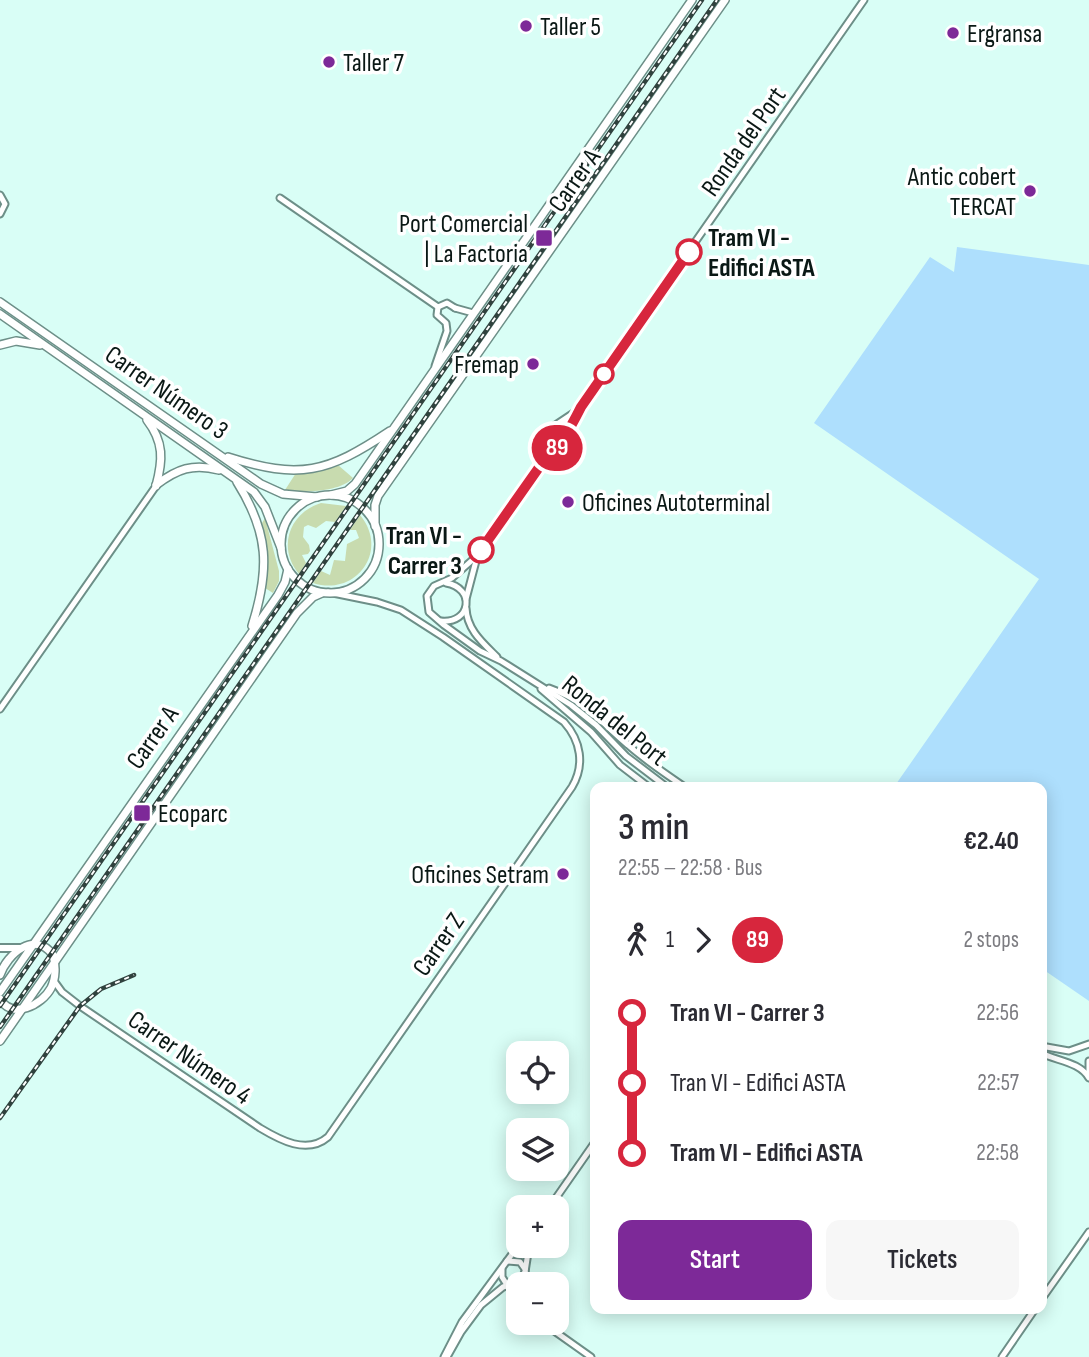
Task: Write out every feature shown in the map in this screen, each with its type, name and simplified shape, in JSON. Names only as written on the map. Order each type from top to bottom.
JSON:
[{"type":"main road","name":"Carrer A","points":[[331,495],[347,491],[355,484],[692,0]]},
{"type":"main road","name":"Carrer A","points":[[375,526],[378,496],[725,0]]},
{"type":"main road","name":"Carrer Número 3","points":[[0,302],[272,489],[290,495],[317,497]]},
{"type":"main road","name":"Carrer Número 3","points":[[0,314],[260,498],[281,548]]},
{"type":"main road","points":[[0,345],[16,341],[45,346]]},
{"type":"main road","points":[[142,413],[155,430],[162,451],[163,458],[156,486]]},
{"type":"main road","points":[[222,455],[269,469],[313,469],[341,461],[393,429]]},
{"type":"main road","points":[[156,486],[185,468],[202,466],[224,471]]},
{"type":"main road","points":[[235,478],[257,518],[265,551],[263,586],[249,636]]},
{"type":"main road","points":[[331,495],[357,503],[367,512],[375,526],[378,555],[370,573],[352,587],[325,593],[301,585],[288,569],[281,548],[282,533],[290,514],[300,504],[331,495]]},
{"type":"main road","name":"Carrer A","points":[[34,944],[284,586],[288,569]]},
{"type":"main road","name":"Carrer A","points":[[55,961],[302,607],[313,597],[325,593]]},
{"type":"main road","points":[[0,992],[34,944]]},
{"type":"main road","points":[[0,975],[7,960],[21,948],[34,944],[49,949],[55,961],[54,981],[45,996],[33,1005],[22,1009],[9,1008],[0,999]]},
{"type":"main road","points":[[0,1041],[55,961]]},
{"type":"street","name":"Ronda del Port","points":[[478,555],[540,466],[562,441],[581,407],[864,0]]},
{"type":"street","points":[[0,195],[5,204],[0,214]]},
{"type":"street","points":[[279,198],[438,307]]},
{"type":"street","points":[[438,307],[447,303],[473,313]]},
{"type":"street","points":[[433,373],[447,331],[446,323],[437,315],[438,307]]},
{"type":"street","name":"Ronda del Port","points":[[540,466],[544,435],[581,407]]},
{"type":"street","points":[[0,709],[156,486]]},
{"type":"street","points":[[478,555],[453,578],[430,590],[426,600],[429,612],[438,620],[480,651],[502,661]]},
{"type":"street","points":[[438,620],[455,620],[462,614],[478,555]]},
{"type":"street","points":[[440,584],[455,585],[462,591],[467,619],[474,632],[502,661]]},
{"type":"street","name":"Carrer Z","points":[[315,1145],[328,1137],[572,787],[578,774],[580,757],[575,736],[564,722],[438,633],[389,605],[325,593]]},
{"type":"street","name":"Ronda del Port","points":[[502,661],[584,715],[626,756],[660,782]]},
{"type":"street","points":[[533,682],[591,732],[620,765],[642,782]]},
{"type":"street","points":[[533,682],[576,699],[628,746],[678,782]]},
{"type":"street","points":[[0,948],[21,948]]},
{"type":"street","name":"Carrer Número 4","points":[[54,981],[62,992],[80,1006],[260,1128],[294,1143],[315,1145]]},
{"type":"street","points":[[1047,1047],[1069,1051],[1089,1044]]},
{"type":"street","points":[[1047,1055],[1081,1068],[1089,1076]]},
{"type":"street","points":[[1089,1061],[1089,1076]]},
{"type":"street","points":[[558,1195],[590,1149]]},
{"type":"street","points":[[1047,1292],[1089,1232]]},
{"type":"street","points":[[445,1357],[458,1328],[509,1258]]},
{"type":"street","points":[[525,1272],[527,1258]]},
{"type":"street","points":[[504,1264],[512,1260],[520,1262],[525,1272]]},
{"type":"street","points":[[504,1264],[502,1277],[506,1284]]},
{"type":"street","points":[[502,1277],[506,1282]]},
{"type":"street","points":[[445,1357],[481,1304],[506,1287]]},
{"type":"street","points":[[1002,1357],[1032,1314]]},
{"type":"street","points":[[561,1335],[591,1357]]},
{"type":"green space","points":[[338,465],[353,478],[347,483],[321,490],[285,490],[296,473],[325,470]]},
{"type":"green space","points":[[321,503],[346,506],[335,522],[326,521],[316,528],[308,525],[304,527],[303,537],[310,551],[302,555],[306,563],[299,574],[289,553],[290,533],[301,515]]},
{"type":"green space","points":[[360,515],[368,529],[371,543],[370,556],[364,568],[343,583],[329,586],[313,583],[321,571],[330,575],[334,560],[345,561],[347,544],[359,538],[356,530],[350,530]]},
{"type":"green space","points":[[265,518],[279,571],[279,581],[273,593],[265,588],[267,555],[262,523]]},
{"type":"water","points":[[957,247],[1089,265],[1089,1001],[1047,972],[1047,782],[897,782],[1039,579],[814,423],[930,257],[954,272]]},
{"type":"railway","points":[[0,1006],[702,0]]},
{"type":"railway","points":[[0,1027],[717,0]]},
{"type":"railway","points":[[0,1118],[80,1006],[101,989],[134,975]]},
{"type":"bus line","name":"89","points":[[481,550],[571,427],[581,407],[689,252]]},
{"type":"place","name":"Taller 5","points":[[526,26]]},
{"type":"place","name":"Ergransa","points":[[953,33]]},
{"type":"place","name":"Taller 7","points":[[329,62]]},
{"type":"place","name":"Antic cobert TERCAT","points":[[1030,191]]},
{"type":"place","name":"Port Comercial | La Factoria","points":[[544,238]]},
{"type":"place","name":"Tram VI - Edifici ASTA","points":[[689,252]]},
{"type":"place","name":"Fremap","points":[[533,364]]},
{"type":"place","name":"Oficines Autoterminal","points":[[568,502]]},
{"type":"place","name":"Tran VI - Carrer 3","points":[[481,550]]},
{"type":"place","name":"Ecoparc","points":[[142,813]]},
{"type":"place","name":"Oficines Setram","points":[[563,874]]}]
